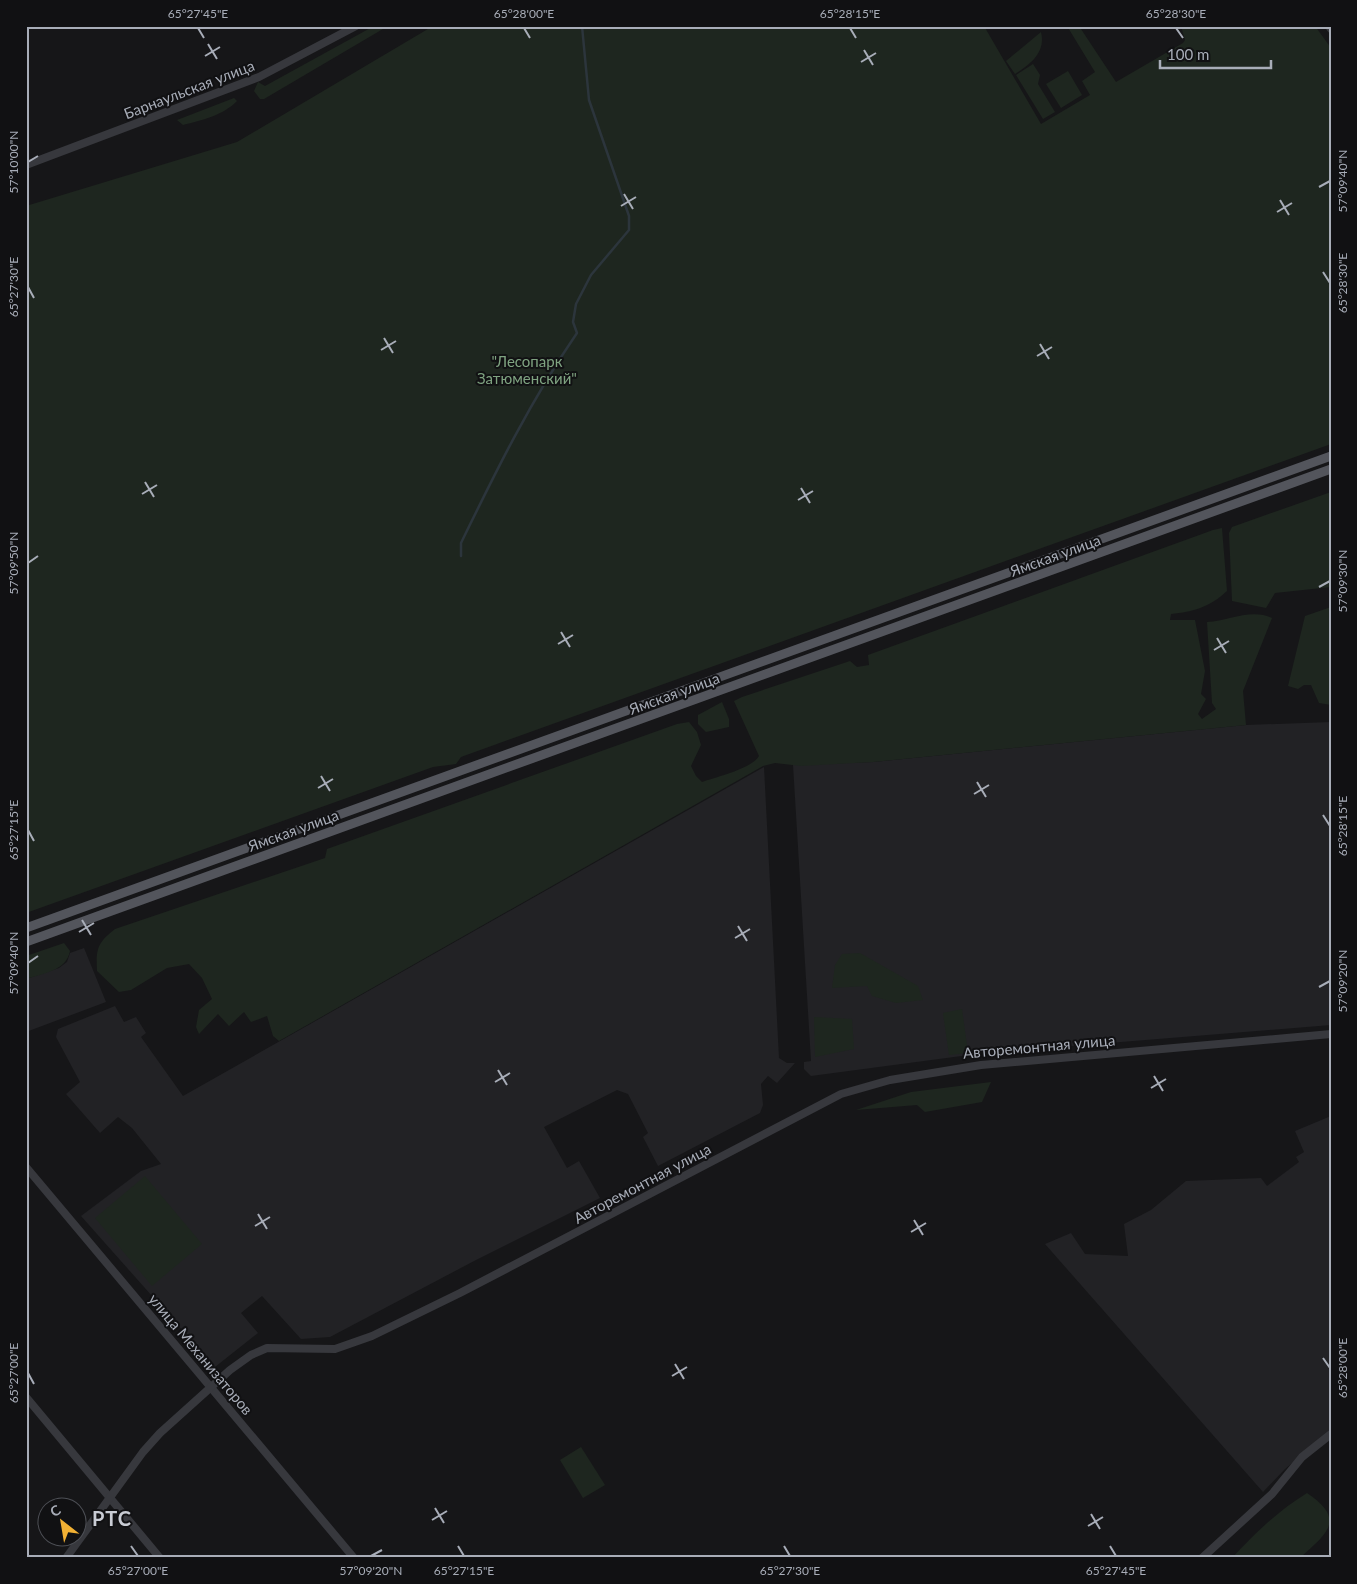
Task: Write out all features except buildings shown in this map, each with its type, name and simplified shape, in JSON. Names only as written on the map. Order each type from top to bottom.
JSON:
[{"type":"main road","name":"Ямская улица","points":[[26,928],[1331,456]]},
{"type":"main road","name":"Ямская улица","points":[[26,942],[1331,469]]},
{"type":"main road","points":[[987,579],[992,592]]},
{"type":"street","name":"Барнаульская улица","points":[[26,165],[259,77],[356,26]]},
{"type":"street","name":"Авторемонтная улица","points":[[66,1558],[154,1440],[210,1387],[242,1360],[260,1350],[275,1347],[334,1349],[357,1342],[402,1322],[826,1101],[863,1087],[947,1069],[981,1064],[1331,1034]]},
{"type":"street","name":"улица Механизаторов","points":[[26,1167],[354,1558]]},
{"type":"street","points":[[26,1397],[160,1558]]},
{"type":"street","points":[[1202,1558],[1272,1494],[1302,1457],[1331,1434]]},
{"type":"shaded area","points":[[1331,722],[1331,1025],[984,1053],[811,1076],[804,1069],[804,1062],[811,1061],[793,765],[873,762],[1246,725]]},
{"type":"shaded area","points":[[764,767],[779,1058],[787,1063],[795,1063],[777,1083],[768,1076],[761,1084],[763,1105],[760,1113],[658,1166],[643,1137],[648,1133],[628,1094],[617,1090],[544,1127],[567,1168],[579,1161],[600,1198],[476,1260],[330,1337],[301,1339],[262,1296],[241,1313],[258,1333],[215,1367],[81,1216],[141,1171],[161,1164],[132,1128],[118,1117],[100,1133],[66,1094],[80,1082],[56,1037],[58,1029],[115,1006],[124,1022],[136,1017],[146,1033],[141,1037],[183,1096]]},
{"type":"shaded area","points":[[84,948],[106,1002],[26,1032],[26,979],[59,968],[67,962],[70,953]]},
{"type":"shaded area","points":[[1331,1116],[1331,1431],[1285,1469],[1263,1492],[1045,1244],[1071,1233],[1085,1254],[1128,1256],[1124,1224],[1151,1210],[1186,1181],[1261,1178],[1267,1186],[1299,1162],[1296,1157],[1304,1152],[1295,1131]]},
{"type":"green space","points":[[374,26],[388,26],[264,99],[260,99],[254,91],[258,82],[265,86]]},
{"type":"green space","name":"\"Лесопарк Затюменский\"","points":[[433,26],[984,26],[1041,124],[1090,95],[1082,81],[1095,72],[1067,26],[1079,26],[1116,82],[1183,43],[1185,40],[1181,26],[1315,26],[1331,48],[1331,444],[461,757],[456,764],[433,767],[26,913],[26,206],[237,142]]},
{"type":"green space","points":[[1041,32],[1041,46],[1036,57],[1015,74],[1006,61]]},
{"type":"green space","points":[[1033,64],[1040,75],[1038,84],[1055,112],[1043,119],[1016,75]]},
{"type":"green space","points":[[1068,71],[1082,95],[1061,108],[1046,84]]},
{"type":"green space","points":[[234,98],[237,101],[212,117],[183,125],[177,120]]},
{"type":"green space","points":[[1331,492],[1331,587],[1275,593],[1266,608],[1232,601],[1229,533],[1232,527]]},
{"type":"green space","points":[[1222,528],[1227,591],[1201,608],[1171,614],[1170,620],[1195,620],[1205,671],[1201,694],[1206,699],[1198,714],[1202,719],[1216,709],[1212,703],[1207,622],[1256,614],[1272,618],[1243,691],[1246,725],[873,762],[801,766],[775,763],[763,766],[279,1041],[273,1036],[267,1016],[251,1022],[244,1012],[229,1026],[218,1014],[199,1034],[196,1027],[199,1010],[212,999],[202,978],[189,964],[167,968],[131,990],[119,992],[97,971],[99,947],[104,938],[115,929],[325,858],[327,849],[677,724],[689,722],[697,732],[701,745],[691,766],[696,776],[702,782],[733,772],[749,765],[759,756],[734,701],[742,697],[850,661],[857,667],[869,665],[868,655]]},
{"type":"green space","points":[[1331,607],[1331,705],[1319,703],[1311,685],[1304,685],[1298,689],[1288,686],[1305,616]]},
{"type":"green space","points":[[722,702],[729,719],[729,727],[706,732],[698,724],[698,715]]},
{"type":"green space","points":[[64,943],[70,951],[64,963],[47,973],[26,979],[26,956]]},
{"type":"green space","points":[[860,953],[918,986],[923,1000],[896,1003],[872,996],[867,986],[832,988],[835,965],[842,954]]},
{"type":"green space","points":[[962,1009],[968,1053],[949,1055],[943,1013]]},
{"type":"green space","points":[[814,1017],[852,1019],[854,1049],[815,1057]]},
{"type":"green space","points":[[991,1082],[982,1102],[925,1112],[917,1105],[856,1110],[911,1092]]},
{"type":"green space","points":[[145,1176],[202,1244],[152,1286],[95,1218]]},
{"type":"green space","points":[[581,1447],[605,1485],[583,1498],[560,1460]]},
{"type":"green space","points":[[1307,1493],[1327,1511],[1329,1526],[1325,1534],[1300,1558],[1232,1558],[1267,1523]]},
{"type":"waterway","points":[[461,556],[461,543],[501,463],[544,384],[577,333],[573,322],[576,304],[591,275],[629,230],[629,216],[589,100],[582,26]]},
{"type":"district","name":"РТС","points":[[112,1518]]}]
